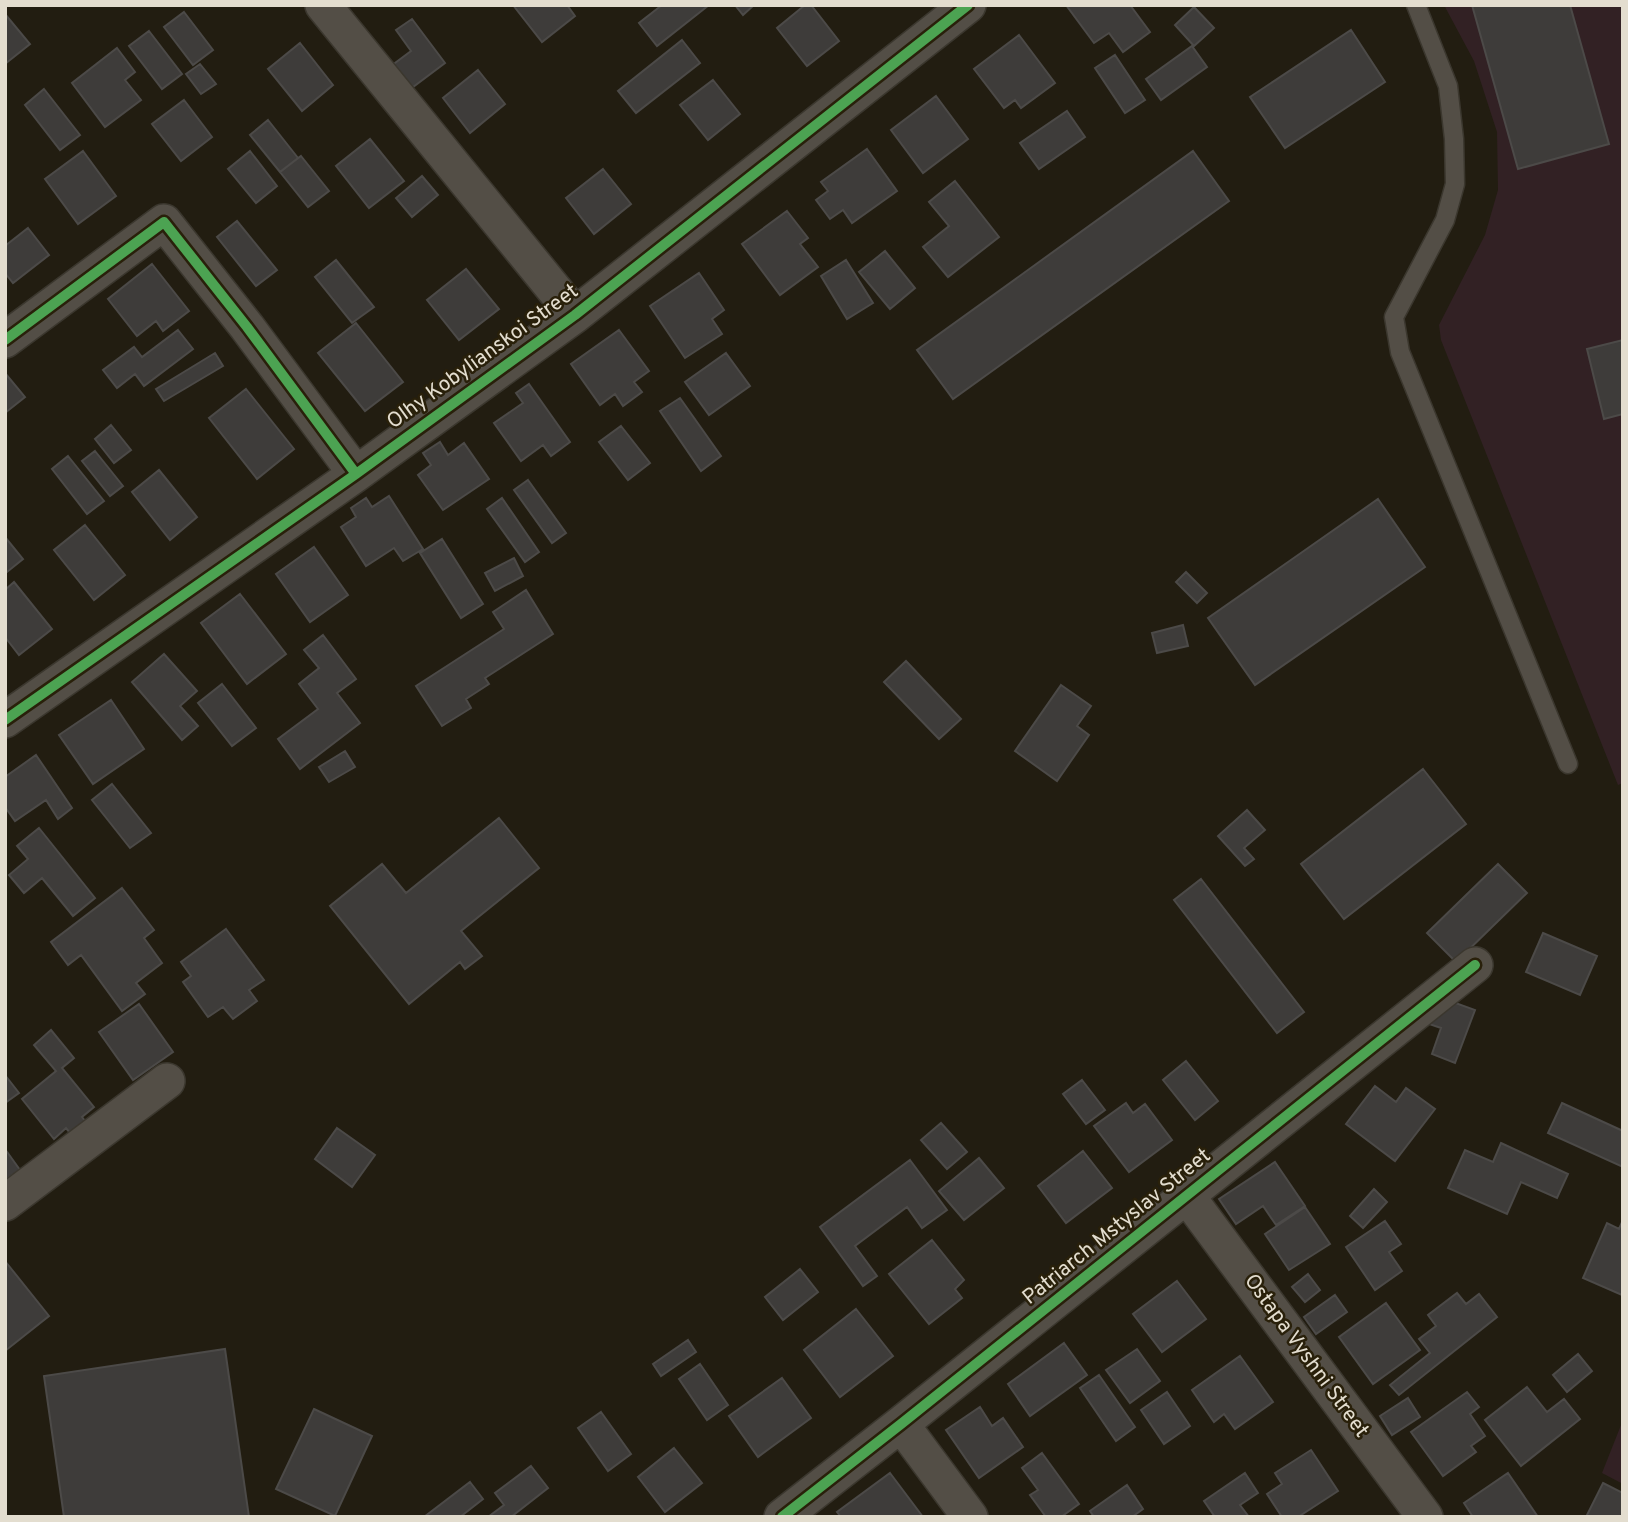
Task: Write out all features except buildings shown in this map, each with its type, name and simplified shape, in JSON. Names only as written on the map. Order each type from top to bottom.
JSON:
[{"type":"street","points":[[323,5],[575,315]]},
{"type":"street","name":"Olhy Kobylianskoi Street","points":[[5,720],[356,474],[575,315],[968,5]]},
{"type":"street","points":[[5,340],[164,222],[247,327],[356,474]]},
{"type":"street","name":"Patriarch Mstyslav Street","points":[[782,1517],[1475,965]]},
{"type":"street","points":[[5,1203],[167,1081]]},
{"type":"street","name":"Ostapa Vyshni Street","points":[[1187,1196],[1424,1517]]},
{"type":"street","points":[[901,1424],[970,1517]]},
{"type":"lane","points":[[1416,5],[1448,86],[1454,139],[1455,184],[1445,220],[1394,317],[1399,352],[1568,764]]},
{"type":"shaded area","points":[[1444,5],[1623,5],[1623,783],[1618,785],[1441,340],[1439,325],[1485,235],[1498,190],[1497,132],[1474,61]]},
{"type":"shaded area","points":[[1623,1420],[1623,1484],[1602,1473]]},
{"type":"cycle path","points":[[5,720],[356,474],[575,315],[968,5]]},
{"type":"cycle path","points":[[5,340],[164,222],[247,327],[356,474]]},
{"type":"cycle path","points":[[782,1517],[1475,965]]}]
